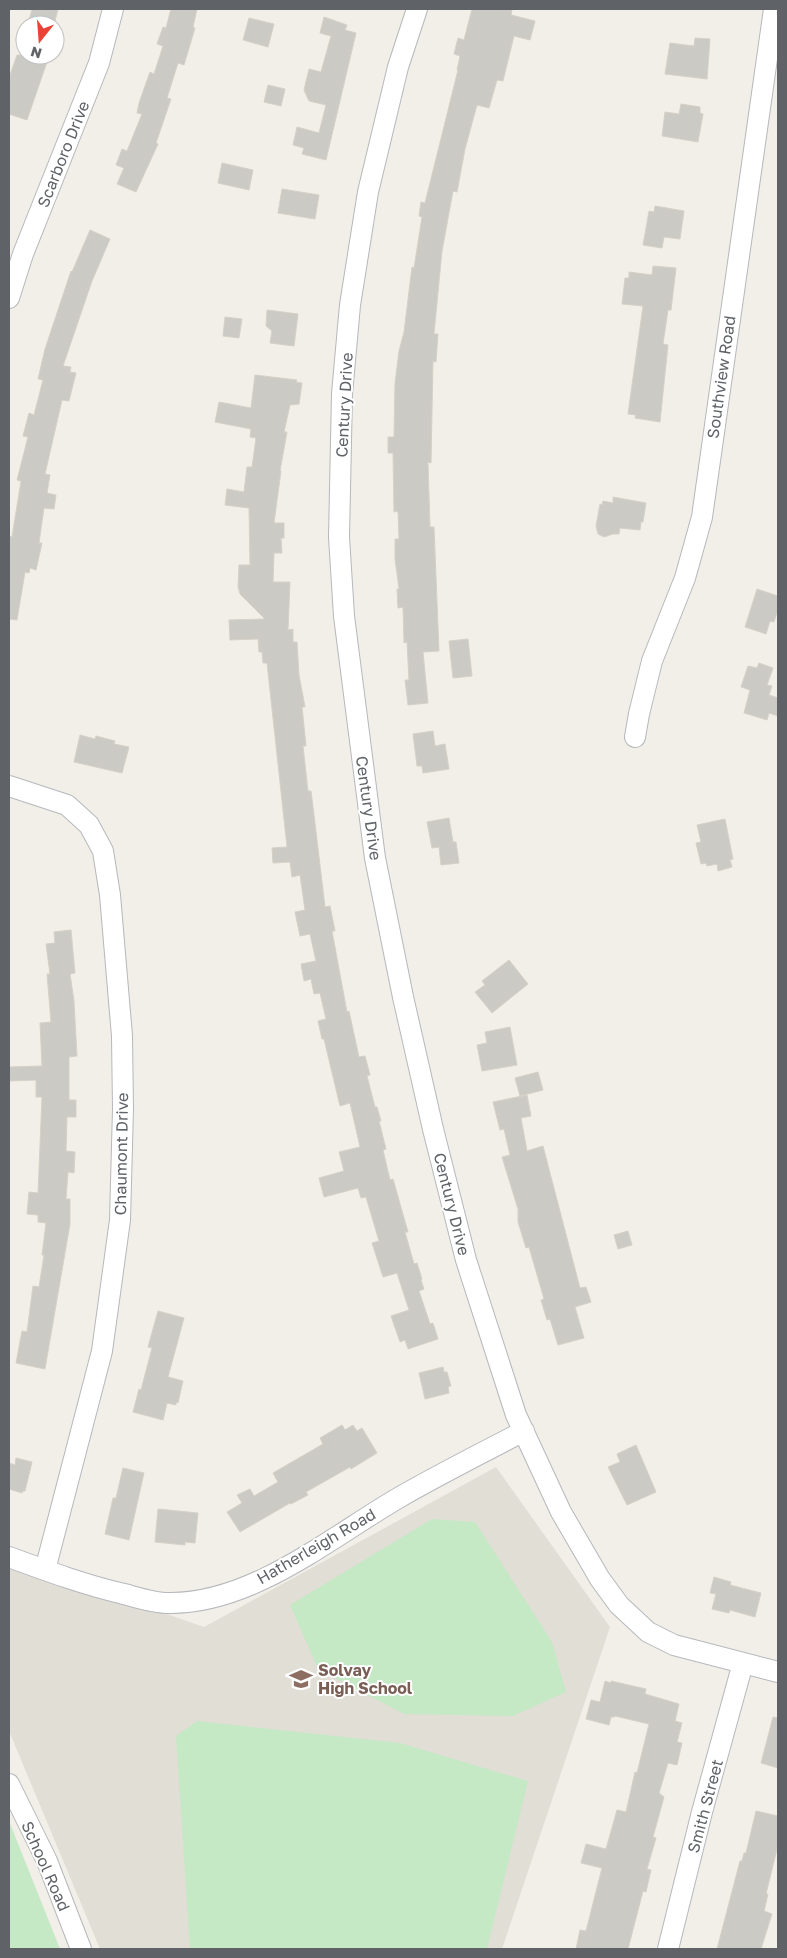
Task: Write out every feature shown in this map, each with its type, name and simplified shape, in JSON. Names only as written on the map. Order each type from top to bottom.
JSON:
[{"type":"street","name":"Scarboro Drive","points":[[9,298],[23,254],[99,63],[113,9]]},
{"type":"street","name":"Century Drive","points":[[417,9],[398,67],[368,192],[350,305],[342,413],[340,537],[344,616],[375,858],[403,997],[466,1260],[516,1414],[561,1512],[600,1579],[619,1605],[648,1632],[674,1645],[778,1672]]},
{"type":"street","name":"Southview Road","points":[[635,738],[652,661],[685,578],[702,517],[774,9]]},
{"type":"street","name":"Chaumont Drive","points":[[9,786],[67,805],[89,825],[103,851],[110,895],[122,1036],[123,1109],[120,1220],[102,1352],[45,1570]]},
{"type":"street","name":"Hatherleigh Road","points":[[9,1558],[106,1590],[161,1602],[205,1600],[231,1594],[292,1564],[400,1497],[524,1431]]},
{"type":"street","name":"Smith Street","points":[[668,1949],[702,1812],[743,1663]]},
{"type":"street","name":"School Road","points":[[9,1784],[47,1861],[81,1949]]},
{"type":"shaded area","name":"Solvay High School","points":[[496,1467],[610,1627],[502,1949],[100,1949],[9,1731],[9,1559],[204,1627]]},
{"type":"green space","points":[[432,1519],[475,1522],[552,1642],[566,1692],[513,1716],[404,1714],[318,1669],[290,1605]]},
{"type":"green space","points":[[197,1721],[400,1743],[528,1781],[487,1949],[190,1949],[176,1736]]},
{"type":"green space","points":[[9,1821],[60,1949],[9,1949]]},
{"type":"building","points":[[32,9],[58,9],[56,15],[30,15]]},
{"type":"building","points":[[171,9],[197,9],[193,27],[195,28],[184,65],[178,63],[167,98],[171,99],[156,143],[158,144],[136,192],[117,184],[124,168],[116,165],[122,149],[127,151],[142,114],[137,113],[139,103],[150,72],[154,74],[163,46],[157,44],[163,27],[166,28]]},
{"type":"building","points":[[472,9],[512,9],[511,15],[535,21],[530,40],[514,36],[503,81],[497,80],[489,108],[477,105],[465,149],[457,192],[453,191],[442,251],[434,334],[438,334],[436,362],[433,361],[431,463],[428,462],[430,527],[434,527],[439,651],[423,652],[428,703],[408,705],[405,680],[409,680],[407,642],[404,643],[403,607],[398,608],[397,589],[399,589],[395,559],[395,539],[399,539],[398,511],[394,512],[393,453],[388,453],[388,437],[394,437],[395,383],[399,351],[404,332],[412,267],[414,268],[422,217],[419,216],[421,202],[425,203],[458,70],[460,56],[454,54],[458,38],[464,40]]},
{"type":"building","points":[[324,17],[347,25],[345,30],[356,33],[326,160],[302,154],[304,148],[293,145],[297,127],[319,133],[326,105],[309,101],[304,90],[309,69],[321,72],[331,36],[320,33]]},
{"type":"building","points":[[249,18],[274,24],[268,47],[243,40]]},
{"type":"building","points":[[695,38],[710,39],[707,79],[665,74],[670,43],[694,46]]},
{"type":"building","points":[[15,61],[15,65],[46,65],[27,120],[9,114],[9,78]]},
{"type":"building","points":[[268,85],[285,89],[281,106],[264,102]]},
{"type":"building","points":[[681,104],[700,107],[700,113],[703,114],[698,142],[662,136],[665,112],[679,114]]},
{"type":"building","points":[[222,163],[253,170],[249,190],[218,183]]},
{"type":"building","points":[[282,189],[319,195],[315,219],[278,213]]},
{"type":"building","points":[[655,206],[684,211],[680,239],[664,237],[662,248],[643,245],[649,211],[654,212]]},
{"type":"building","points":[[90,230],[110,239],[92,281],[63,366],[71,367],[70,372],[76,373],[69,401],[62,400],[45,474],[50,475],[47,493],[56,495],[54,509],[44,508],[39,543],[42,543],[36,570],[30,568],[29,573],[25,572],[17,620],[9,619],[9,536],[12,537],[21,481],[17,480],[28,437],[23,436],[29,413],[34,415],[43,380],[38,379],[45,349],[71,271]]},
{"type":"building","points":[[653,266],[676,268],[671,310],[668,310],[663,344],[668,345],[660,422],[635,418],[636,415],[628,414],[643,306],[622,304],[625,278],[629,278],[629,272],[652,275]]},
{"type":"building","points":[[267,310],[298,314],[294,346],[270,343],[272,331],[266,326]]},
{"type":"building","points":[[225,317],[242,319],[239,338],[223,336]]},
{"type":"building","points":[[255,375],[297,380],[296,382],[302,383],[299,404],[290,405],[284,432],[287,432],[274,523],[284,523],[284,538],[281,538],[282,553],[274,553],[273,582],[290,582],[288,630],[293,629],[293,642],[297,642],[299,675],[305,707],[302,707],[306,746],[303,746],[308,791],[311,791],[325,907],[330,906],[335,931],[332,931],[347,1012],[349,1011],[359,1057],[365,1056],[370,1075],[367,1076],[375,1107],[377,1107],[381,1121],[379,1121],[386,1149],[383,1150],[390,1180],[393,1179],[408,1232],[405,1232],[414,1264],[417,1263],[422,1279],[424,1289],[419,1291],[430,1324],[433,1323],[438,1339],[408,1349],[405,1340],[400,1342],[391,1316],[409,1310],[397,1273],[383,1277],[372,1243],[379,1241],[366,1197],[361,1198],[358,1188],[324,1197],[319,1178],[344,1171],[339,1152],[360,1147],[350,1103],[340,1106],[324,1039],[322,1039],[318,1021],[326,1019],[320,993],[314,994],[311,979],[304,981],[301,964],[316,961],[310,934],[300,936],[295,912],[305,910],[300,875],[292,877],[290,862],[273,863],[272,848],[287,847],[267,663],[263,663],[262,652],[259,652],[258,639],[230,640],[229,620],[265,619],[240,594],[238,587],[239,565],[250,565],[249,508],[225,505],[227,489],[244,492],[247,467],[252,467],[256,438],[250,437],[251,429],[215,422],[219,402],[251,408]]},
{"type":"building","points":[[613,497],[646,503],[640,530],[620,528],[619,534],[604,537],[598,534],[596,526],[600,504],[602,505],[603,501],[613,503]]},
{"type":"building","points":[[757,589],[778,596],[778,609],[774,622],[770,621],[766,634],[745,627]]},
{"type":"building","points":[[468,639],[472,676],[453,678],[449,641]]},
{"type":"building","points":[[759,663],[773,668],[767,685],[772,686],[769,695],[778,698],[778,716],[769,713],[767,720],[744,713],[750,690],[741,687],[748,666],[757,668]]},
{"type":"building","points":[[433,731],[435,746],[445,744],[449,769],[423,773],[422,766],[417,766],[413,734]]},
{"type":"building","points":[[80,735],[95,739],[96,736],[115,741],[114,744],[129,747],[122,773],[74,762]]},
{"type":"building","points":[[449,818],[453,842],[456,842],[459,863],[441,865],[439,847],[432,848],[427,822]]},
{"type":"building","points":[[725,819],[733,859],[730,860],[732,867],[718,871],[717,864],[707,866],[706,863],[701,864],[696,843],[701,842],[697,825]]},
{"type":"building","points":[[71,930],[75,973],[70,974],[74,1001],[77,1056],[69,1057],[69,1100],[76,1100],[76,1117],[67,1117],[66,1151],[75,1152],[74,1173],[68,1172],[66,1199],[70,1199],[70,1224],[45,1369],[16,1363],[22,1331],[27,1332],[33,1286],[39,1287],[44,1255],[42,1255],[46,1223],[38,1222],[38,1215],[27,1214],[29,1192],[38,1193],[42,1097],[36,1097],[36,1080],[9,1081],[9,1067],[42,1066],[40,1023],[51,1022],[47,974],[50,974],[46,944],[55,943],[54,932]]},
{"type":"building","points":[[509,960],[528,984],[492,1013],[475,992],[485,985],[482,981]]},
{"type":"building","points":[[510,1027],[517,1065],[482,1071],[477,1045],[487,1043],[485,1032]]},
{"type":"building","points":[[538,1072],[543,1090],[520,1096],[515,1078]]},
{"type":"building","points":[[527,1095],[531,1116],[521,1118],[527,1151],[543,1146],[580,1288],[586,1287],[591,1302],[575,1307],[584,1338],[558,1345],[550,1319],[547,1320],[541,1300],[544,1299],[529,1247],[526,1248],[518,1222],[518,1209],[502,1157],[510,1155],[504,1129],[500,1130],[493,1102]]},
{"type":"building","points":[[628,1231],[632,1245],[618,1249],[614,1235]]},
{"type":"building","points":[[158,1311],[184,1318],[168,1377],[183,1381],[178,1403],[176,1402],[176,1405],[167,1403],[163,1420],[133,1412],[152,1348],[148,1347]]},
{"type":"building","points":[[443,1367],[444,1372],[447,1372],[451,1386],[448,1387],[449,1393],[425,1399],[419,1373]]},
{"type":"building","points":[[342,1425],[345,1430],[353,1425],[357,1431],[362,1428],[377,1453],[351,1469],[350,1467],[306,1492],[308,1495],[290,1503],[240,1532],[227,1512],[242,1503],[237,1495],[250,1489],[254,1496],[278,1482],[273,1473],[323,1444],[320,1438]]},
{"type":"building","points":[[636,1445],[656,1492],[627,1505],[608,1467],[620,1462],[617,1454]]},
{"type":"building","points":[[16,1458],[32,1462],[25,1491],[22,1493],[9,1489],[9,1463],[15,1465]]},
{"type":"building","points":[[123,1468],[144,1473],[129,1540],[105,1534],[113,1498],[116,1498]]},
{"type":"building","points":[[158,1509],[198,1513],[195,1543],[185,1542],[185,1545],[155,1542]]},
{"type":"building","points":[[714,1577],[731,1582],[730,1585],[761,1593],[755,1617],[730,1610],[729,1613],[712,1609],[716,1594],[710,1593]]},
{"type":"building","points":[[605,1681],[646,1689],[645,1694],[679,1704],[675,1721],[682,1723],[677,1742],[682,1743],[677,1765],[668,1763],[659,1793],[664,1797],[653,1837],[656,1838],[647,1869],[651,1870],[646,1892],[643,1891],[628,1949],[576,1949],[580,1930],[586,1931],[602,1868],[581,1863],[586,1844],[606,1849],[617,1810],[626,1812],[649,1724],[615,1716],[611,1717],[609,1725],[586,1719],[591,1700],[600,1702]]},
{"type":"building","points":[[773,1717],[778,1718],[778,1768],[761,1763]]},
{"type":"building","points":[[756,1811],[778,1816],[778,1845],[766,1894],[768,1894],[764,1911],[772,1914],[761,1949],[717,1949],[740,1861],[742,1861],[744,1853],[746,1853]]},
{"type":"place","name":"Solvay High School","points":[[301,1679]]}]
